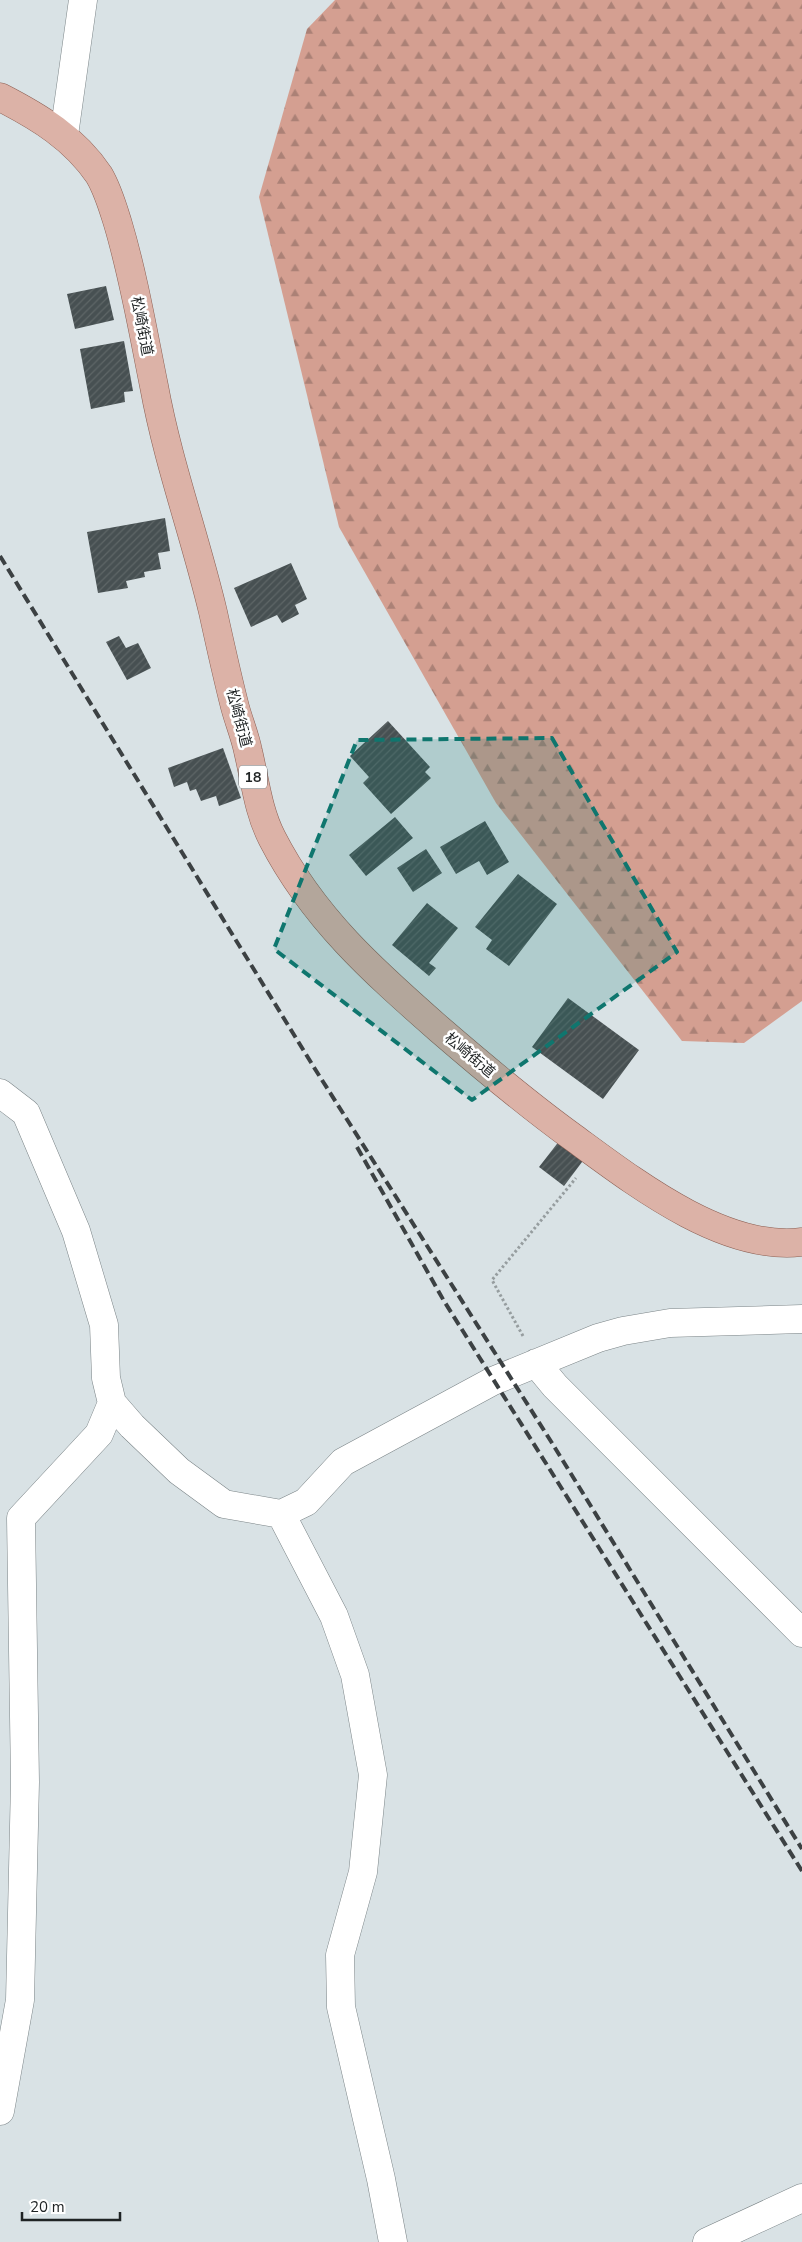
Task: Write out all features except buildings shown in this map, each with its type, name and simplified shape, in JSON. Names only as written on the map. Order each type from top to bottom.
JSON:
[{"type":"main road","name":"松崎街道","points":[[0,97],[34,115],[64,135],[82,153],[101,179],[112,207],[131,268],[161,424],[205,581],[235,707],[248,749],[256,794],[270,833],[287,864],[317,910],[375,973],[464,1050],[542,1115],[626,1177],[708,1224],[760,1241],[790,1244],[802,1242]]},
{"type":"street","points":[[64,135],[83,0]]},
{"type":"street","points":[[0,1093],[26,1113],[76,1231],[104,1325],[106,1378],[112,1403],[132,1426],[179,1470],[224,1504],[282,1514],[306,1502],[344,1462],[493,1381],[598,1338],[670,1323],[802,1320]]},
{"type":"street","points":[[536,1363],[556,1386],[802,1632]]},
{"type":"street","points":[[0,2112],[9,2056],[10,2004],[25,1782],[21,1518],[99,1434],[112,1403]]},
{"type":"street","points":[[282,1514],[337,1624],[355,1675],[373,1775],[363,1872],[340,1955],[341,2007],[381,2179],[393,2242]]},
{"type":"street","points":[[707,2242],[802,2198]]},
{"type":"path","points":[[536,1363],[492,1280],[595,1154]]},
{"type":"highlighted area","points":[[552,738],[677,952],[472,1100],[274,949],[357,740]]},
{"type":"green space","points":[[335,0],[802,0],[802,1001],[744,1043],[682,1041],[496,803],[339,527],[259,197],[307,29]]},
{"type":"railway","points":[[0,556],[315,1069],[552,1443],[802,1849]]},
{"type":"railway","points":[[357,1147],[444,1301],[802,1871]]}]
